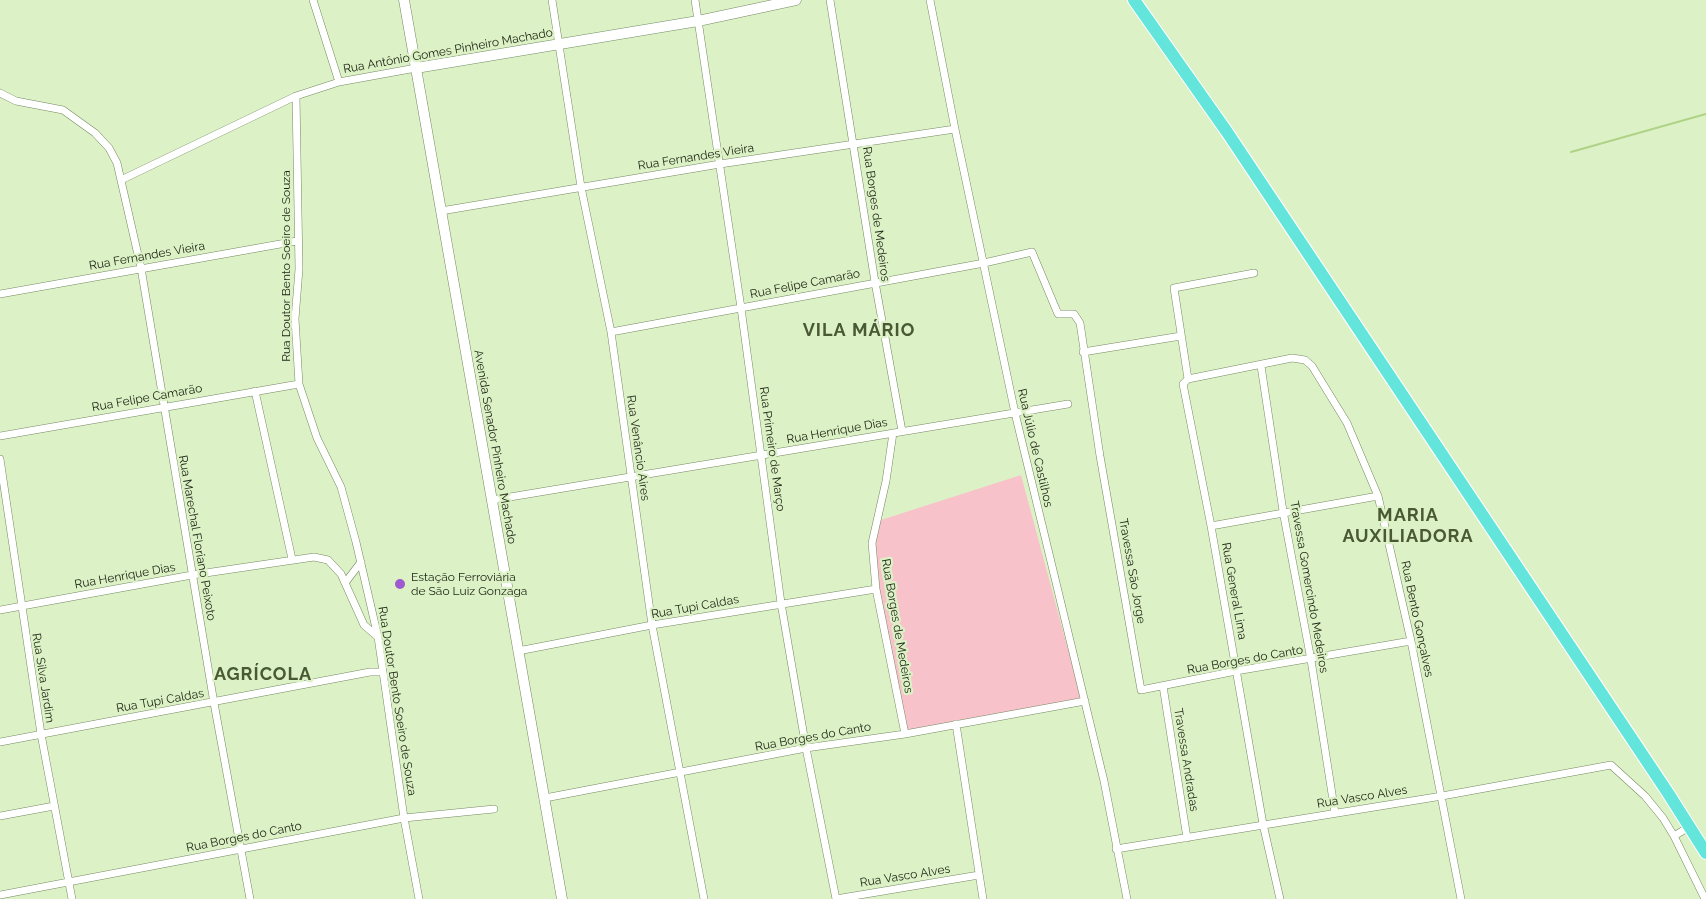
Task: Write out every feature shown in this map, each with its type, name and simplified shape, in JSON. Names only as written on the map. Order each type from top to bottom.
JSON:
[{"type":"highway","points":[[1134,0],[1209,106],[1658,777],[1706,853]]},
{"type":"main road","name":"Avenida Senador Pinheiro Machado","points":[[404,0],[562,899]]},
{"type":"main road","name":"Rua Antônio Gomes Pinheiro Machado","points":[[416,68],[698,21],[796,0]]},
{"type":"street","points":[[313,0],[339,82]]},
{"type":"street","name":"Rua Venâncio Aires","points":[[552,0],[581,187],[611,332],[652,625],[704,899]]},
{"type":"street","name":"Rua Primeiro de Março","points":[[695,0],[741,308],[782,603],[806,748],[836,899]]},
{"type":"street","name":"Rua Borges de Medeiros","points":[[830,0],[875,282],[902,431]]},
{"type":"street","name":"Rua Júlio de Castilhos","points":[[930,0],[955,129],[1015,412],[1104,781],[1126,899]]},
{"type":"street","name":"Rua Antônio Gomes Pinheiro Machado","points":[[121,180],[296,96],[339,82],[416,68]]},
{"type":"street","name":"Rua Marechal Floriano Peixoto","points":[[0,93],[16,101],[63,110],[95,133],[109,148],[117,163],[141,268],[214,703],[250,899]]},
{"type":"street","name":"Rua Doutor Bento Soeiro de Souza","points":[[296,96],[299,270],[295,319],[299,384],[317,438],[341,487],[361,562],[378,637],[404,818],[419,899]]},
{"type":"street","name":"Rua Fernandes Vieira","points":[[441,212],[720,164],[955,129]]},
{"type":"street","name":"Rua Fernandes Vieira","points":[[0,294],[297,241]]},
{"type":"street","name":"Rua Felipe Camarão","points":[[611,332],[984,263],[1032,252]]},
{"type":"street","name":"Travessa São Jorge","points":[[1032,252],[1058,314],[1074,314],[1080,323],[1100,456],[1141,690]]},
{"type":"street","name":"Rua General Lima","points":[[1254,273],[1174,288],[1188,379],[1183,384],[1211,526],[1263,824],[1280,899]]},
{"type":"street","points":[[1084,352],[1181,336]]},
{"type":"street","name":"Rua Bento Gonçalves","points":[[1261,366],[1292,358],[1305,360],[1312,366],[1348,423],[1378,496],[1411,641],[1461,899]]},
{"type":"street","points":[[1188,379],[1261,366]]},
{"type":"street","name":"Travessa Gomercindo Medeiros","points":[[1261,366],[1283,511],[1311,660],[1335,813]]},
{"type":"street","name":"Rua Felipe Camarão","points":[[0,436],[299,384]]},
{"type":"street","points":[[254,391],[292,559]]},
{"type":"street","name":"Rua Henrique Dias","points":[[492,500],[1068,404]]},
{"type":"street","name":"Rua Borges de Medeiros","points":[[893,433],[886,481],[872,543],[876,589],[905,734]]},
{"type":"street","name":"Rua Silva Jardim","points":[[0,459],[41,734],[72,899]]},
{"type":"street","points":[[1211,526],[1283,511],[1378,496]]},
{"type":"street","name":"Rua Henrique Dias","points":[[0,610],[192,575],[314,557],[328,560],[345,583]]},
{"type":"street","points":[[361,562],[345,583],[364,625],[378,637]]},
{"type":"street","name":"Rua Tupi Caldas","points":[[518,651],[652,625],[876,589]]},
{"type":"street","name":"Rua Borges do Canto","points":[[1141,690],[1236,671],[1311,660],[1411,641]]},
{"type":"street","name":"Rua Tupi Caldas","points":[[0,742],[370,672],[383,672]]},
{"type":"street","name":"Travessa Andradas","points":[[1163,686],[1187,838]]},
{"type":"street","name":"Rua Borges do Canto","points":[[545,798],[681,774],[806,748],[905,734],[1085,700]]},
{"type":"street","points":[[956,724],[983,899]]},
{"type":"street","name":"Rua Vasco Alves","points":[[1116,848],[1442,796],[1611,765],[1645,796],[1663,818],[1674,836]]},
{"type":"street","points":[[0,816],[54,806]]},
{"type":"street","name":"Rua Borges do Canto","points":[[0,895],[404,818],[494,809]]},
{"type":"street","points":[[1689,827],[1674,836],[1706,899]]},
{"type":"street","name":"Rua Vasco Alves","points":[[836,899],[979,875]]},
{"type":"shaded area","points":[[1021,475],[1081,698],[906,732],[877,588],[873,542],[881,520]]},
{"type":"waterway","points":[[1571,152],[1706,114]]},
{"type":"place","name":"Estação Ferroviária de São Luiz Gonzaga","points":[[400,584]]},
{"type":"district","name":"VILA MÁRIO","points":[[859,331]]},
{"type":"district","name":"MARIA AUXILIADORA","points":[[1408,526]]},
{"type":"district","name":"AGRÍCOLA","points":[[263,675]]}]
